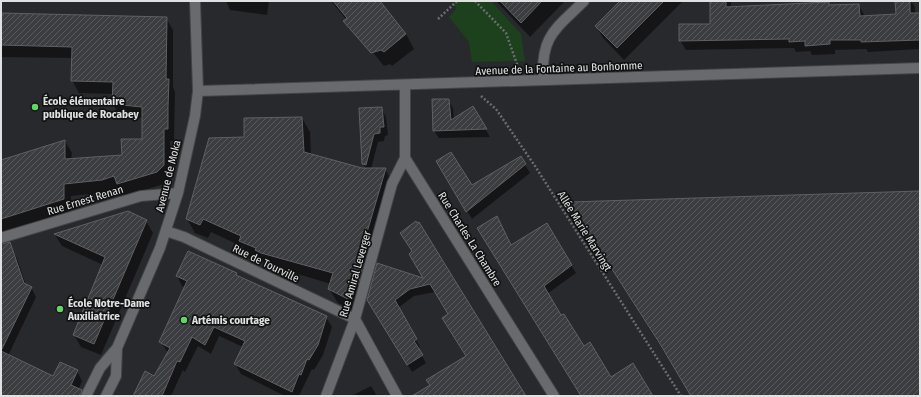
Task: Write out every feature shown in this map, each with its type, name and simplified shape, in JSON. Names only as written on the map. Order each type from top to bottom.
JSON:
[{"type":"street","name":"Avenue de Moka","points":[[86,396],[100,368],[117,348],[166,230],[178,193],[195,116],[198,92],[195,1]]},
{"type":"street","points":[[543,80],[544,50],[549,37],[584,1]]},
{"type":"street","name":"Avenue de la Fontaine au Bonhomme","points":[[198,92],[920,68]]},
{"type":"street","points":[[405,84],[405,158]]},
{"type":"street","name":"Rue Amiral Leverger","points":[[326,396],[355,319],[392,184],[405,158]]},
{"type":"street","name":"Rue Charles La Chambre","points":[[405,158],[554,396]]},
{"type":"street","name":"Rue Ernest Renan","points":[[1,238],[141,196],[178,193]]},
{"type":"street","name":"Rue de Tourville","points":[[166,230],[184,237],[355,319]]},
{"type":"street","points":[[355,319],[397,396]]},
{"type":"street","name":"Avenue de Moka","points":[[106,396],[116,376],[117,348]]},
{"type":"path","points":[[438,19],[457,1]]},
{"type":"path","points":[[475,1],[506,33],[523,81]]},
{"type":"path","name":"Allée Marie Marvingt","points":[[465,83],[496,109],[530,159],[681,396]]},
{"type":"green space","points":[[453,1],[491,1],[521,34],[525,61],[472,62],[469,42],[449,17],[456,9]]},
{"type":"building","points":[[333,1],[380,1],[406,34],[384,52],[381,50],[371,53],[343,21],[347,18]]},
{"type":"building","points":[[500,1],[542,1],[521,23]]},
{"type":"building","points":[[620,1],[664,1],[617,48],[595,26]]},
{"type":"building","points":[[710,1],[726,1],[726,7],[829,2],[829,5],[859,4],[860,16],[896,14],[895,1],[910,1],[910,13],[920,13],[920,40],[861,42],[861,40],[830,40],[830,44],[805,46],[805,41],[789,42],[789,39],[679,41],[679,24],[710,24]]},
{"type":"building","points":[[1,13],[167,17],[166,79],[169,79],[168,129],[164,129],[164,165],[157,172],[117,184],[114,176],[102,180],[64,184],[64,199],[1,219],[1,160],[65,140],[65,159],[122,155],[121,139],[142,139],[142,107],[112,104],[113,82],[71,81],[72,47],[1,45]]},
{"type":"building","points":[[432,99],[449,99],[451,120],[473,106],[487,129],[433,131]]},
{"type":"building","points":[[382,107],[384,127],[380,127],[380,133],[374,134],[366,165],[362,164],[359,108]]},
{"type":"building","points":[[302,117],[304,152],[362,168],[386,168],[357,266],[364,261],[358,285],[354,278],[348,299],[328,289],[333,273],[261,253],[255,250],[256,248],[239,241],[241,236],[203,219],[200,225],[186,219],[209,138],[244,137],[244,118]]},
{"type":"building","points":[[451,152],[472,185],[521,156],[526,164],[466,212],[436,161]]},
{"type":"building","points":[[920,191],[920,396],[691,396],[660,344],[569,202]]},
{"type":"building","points":[[128,211],[147,220],[94,344],[73,335],[105,257],[54,234]]},
{"type":"building","points":[[497,216],[511,245],[547,223],[572,265],[544,286],[561,315],[564,314],[584,346],[590,342],[611,377],[633,363],[653,396],[581,396],[477,228]]},
{"type":"building","points":[[416,221],[417,223],[419,222],[526,396],[412,396],[430,385],[426,380],[466,356],[442,318],[448,314],[430,284],[410,289],[395,300],[417,339],[414,341],[423,355],[407,365],[367,300],[377,263],[423,278],[409,254],[412,251],[400,233]]},
{"type":"building","points":[[10,242],[24,283],[32,287],[1,351],[1,244]]},
{"type":"building","points":[[188,251],[237,273],[236,275],[327,316],[318,345],[309,360],[307,359],[292,392],[234,364],[245,341],[214,327],[205,345],[192,337],[180,362],[177,361],[162,396],[133,396],[145,371],[154,376],[170,348],[159,342],[187,281],[176,276]]},
{"type":"building","points":[[1,351],[53,376],[60,362],[78,370],[71,385],[82,390],[80,396],[1,396]]},
{"type":"place","name":"École élémentaire publique de Rocabey","points":[[35,107]]},
{"type":"place","name":"École Notre-Dame Auxiliatrice","points":[[60,309]]},
{"type":"place","name":"Artémis courtage","points":[[184,320]]}]
